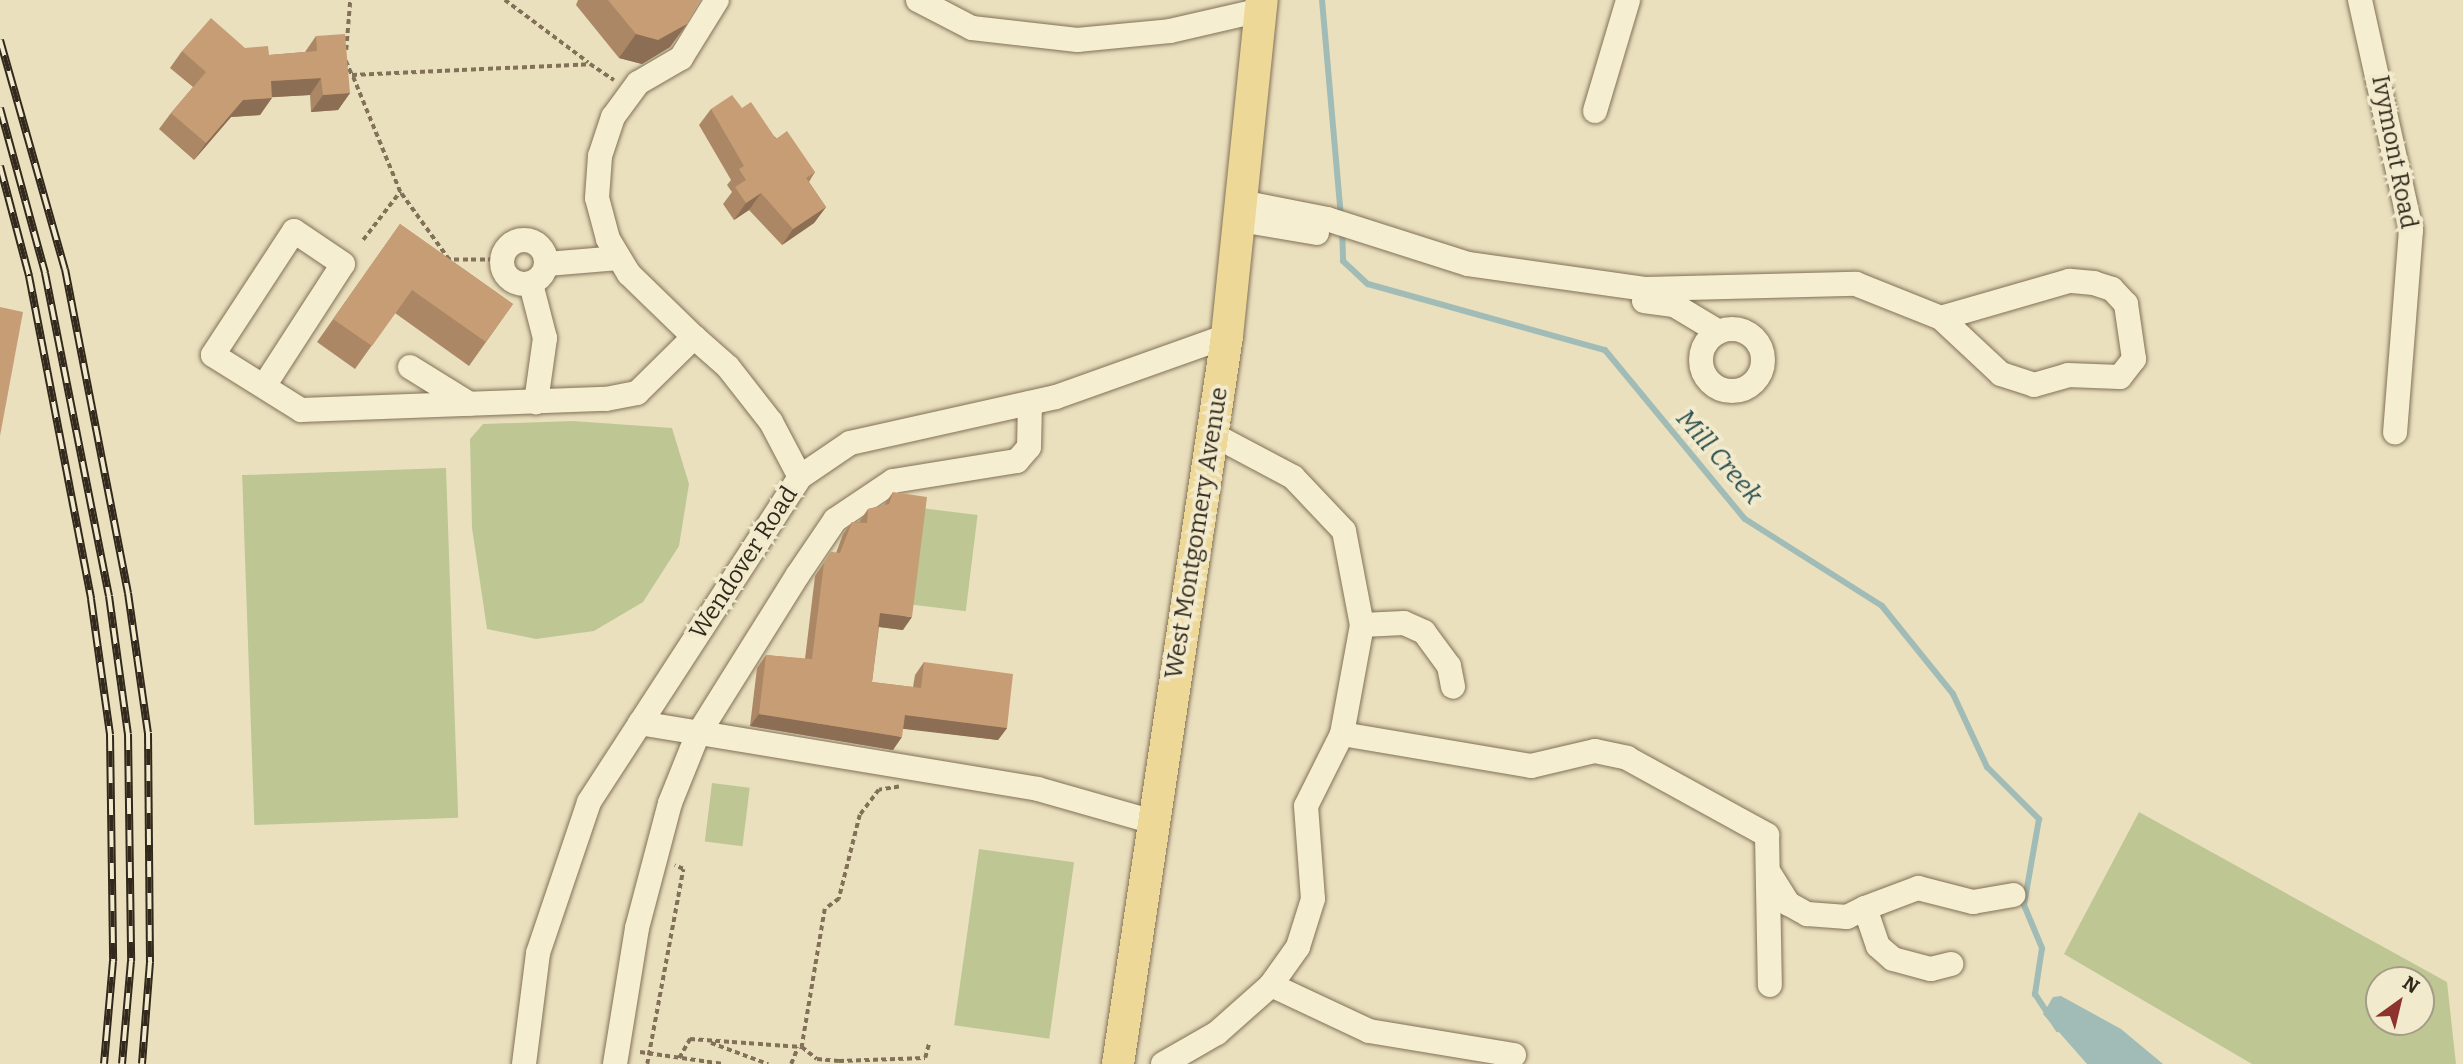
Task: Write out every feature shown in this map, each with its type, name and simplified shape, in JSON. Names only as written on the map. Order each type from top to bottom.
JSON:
[{"type":"main road","name":"West Montgomery Avenue","points":[[1118,1064],[1227,336],[1261,5]]},
{"type":"street","points":[[698,0],[704,28]]},
{"type":"street","points":[[717,0],[704,28],[681,58],[631,92],[613,117],[600,156],[597,198],[619,258],[694,337],[728,367],[771,422],[800,477]]},
{"type":"street","points":[[918,0],[972,28],[1077,40],[1170,31],[1261,5]]},
{"type":"street","points":[[1595,111],[1628,0]]},
{"type":"street","name":"Ivymont Road","points":[[2360,0],[2411,230],[2395,432]]},
{"type":"street","points":[[1241,211],[1327,219],[1468,264],[1646,289],[1856,284],[1941,318],[2001,374],[2034,384],[2068,375],[2120,377],[2134,359],[2126,304],[2112,289],[2094,283],[2069,281],[1941,318]]},
{"type":"street","points":[[1241,211],[1285,228],[1355,233],[1458,277],[1674,305],[1720,332]]},
{"type":"street","points":[[264,386],[343,264],[294,232],[214,355],[301,410],[536,401],[637,393],[694,337]]},
{"type":"street","points":[[531,284],[514,282],[502,260],[509,245],[526,239],[541,247],[547,264]]},
{"type":"street","points":[[531,284],[547,264],[619,258]]},
{"type":"street","points":[[531,284],[545,338],[536,401]]},
{"type":"street","name":"Wendover Road","points":[[524,1064],[538,953],[584,815],[640,723],[800,477],[850,443],[1030,403],[1227,336]]},
{"type":"street","points":[[410,368],[471,404]]},
{"type":"street","points":[[616,1057],[637,928],[670,803],[697,736],[835,520],[893,481],[1017,461],[1029,447],[1030,403]]},
{"type":"street","points":[[1163,1064],[1217,1032],[1271,985],[1298,947],[1314,899],[1306,806],[1342,734],[1362,625],[1344,531],[1293,477],[1212,434]]},
{"type":"street","points":[[1362,625],[1404,623],[1424,632],[1444,657],[1452,687]]},
{"type":"street","points":[[640,723],[697,736],[1038,789],[1154,822]]},
{"type":"street","points":[[1342,734],[1531,766],[1595,751],[1627,758],[1767,835],[1770,985]]},
{"type":"street","points":[[1768,870],[1789,904],[1807,914],[1847,917],[1918,888],[1973,902],[2013,895]]},
{"type":"street","points":[[1866,908],[1873,937],[1893,959],[1921,968],[1951,964]]},
{"type":"street","points":[[1271,985],[1369,1031],[1514,1055]]},
{"type":"path","points":[[350,0],[346,61],[400,192],[449,260],[502,260]]},
{"type":"path","points":[[505,0],[631,92]]},
{"type":"path","points":[[352,75],[590,64]]},
{"type":"path","points":[[363,240],[400,192]]},
{"type":"path","points":[[791,1064],[800,1047],[825,909],[839,899],[860,815],[878,790],[898,792],[902,768]]},
{"type":"path","points":[[647,1064],[683,869],[666,863]]},
{"type":"path","points":[[679,1058],[690,1040],[800,1047],[817,1059],[839,1061],[925,1058],[929,1043]]},
{"type":"path","points":[[709,1042],[768,1064]]},
{"type":"path","points":[[616,1057],[649,1054],[723,1064]]},
{"type":"green space","points":[[573,421],[672,428],[689,484],[679,546],[643,602],[594,631],[536,639],[487,629],[472,528],[470,439],[483,424]]},
{"type":"green space","points":[[446,468],[458,818],[254,825],[242,475]]},
{"type":"green space","points":[[921,508],[978,515],[966,611],[909,604]]},
{"type":"green space","points":[[712,783],[750,788],[743,846],[705,842]]},
{"type":"green space","points":[[2139,812],[2418,966],[2365,966],[2365,1036],[2435,1036],[2435,975],[2447,982],[2456,1064],[2252,1064],[2064,954]]},
{"type":"green space","points":[[979,849],[1074,862],[1049,1039],[954,1025]]},
{"type":"water","points":[[2061,996],[2121,1029],[2163,1064],[2087,1064],[2043,1014],[2053,997]]},
{"type":"building","points":[[608,0],[700,0],[687,24],[658,40],[636,34]]},
{"type":"building","points":[[211,18],[245,48],[268,46],[269,55],[317,51],[316,36],[345,34],[350,93],[323,95],[321,78],[271,81],[272,98],[243,100],[206,143],[171,113],[206,72],[182,51]]},
{"type":"building","points":[[732,95],[742,108],[751,102],[776,139],[787,131],[815,172],[806,178],[826,207],[793,229],[761,193],[746,203],[735,187],[746,180],[739,169],[744,166],[711,109]]},
{"type":"building","points":[[400,224],[513,304],[486,342],[412,290],[372,346],[333,319]]},
{"type":"building","points":[[0,307],[23,312],[0,436]]},
{"type":"building","points":[[893,492],[927,497],[912,617],[880,613],[872,682],[921,688],[924,662],[1013,674],[1007,728],[905,715],[902,737],[759,714],[766,655],[812,659],[824,563],[831,552],[840,553],[852,522],[867,523],[868,509],[889,504]]},
{"type":"waterway","name":"Mill Creek","points":[[1322,0],[1341,217]]},
{"type":"waterway","name":"Mill Creek","points":[[1342,228],[1343,261],[1368,284],[1605,350],[1745,519],[1882,606],[1953,694],[1987,767],[2039,819],[2024,905],[2042,948],[2035,994],[2058,1029]]},
{"type":"railway","points":[[0,40],[65,269],[128,593],[148,733],[150,962],[142,1064]]},
{"type":"railway","points":[[0,108],[45,273],[109,596],[128,734],[131,961],[122,1064]]},
{"type":"railway","points":[[0,166],[29,276],[91,599],[110,735],[113,961],[104,1064]]}]
